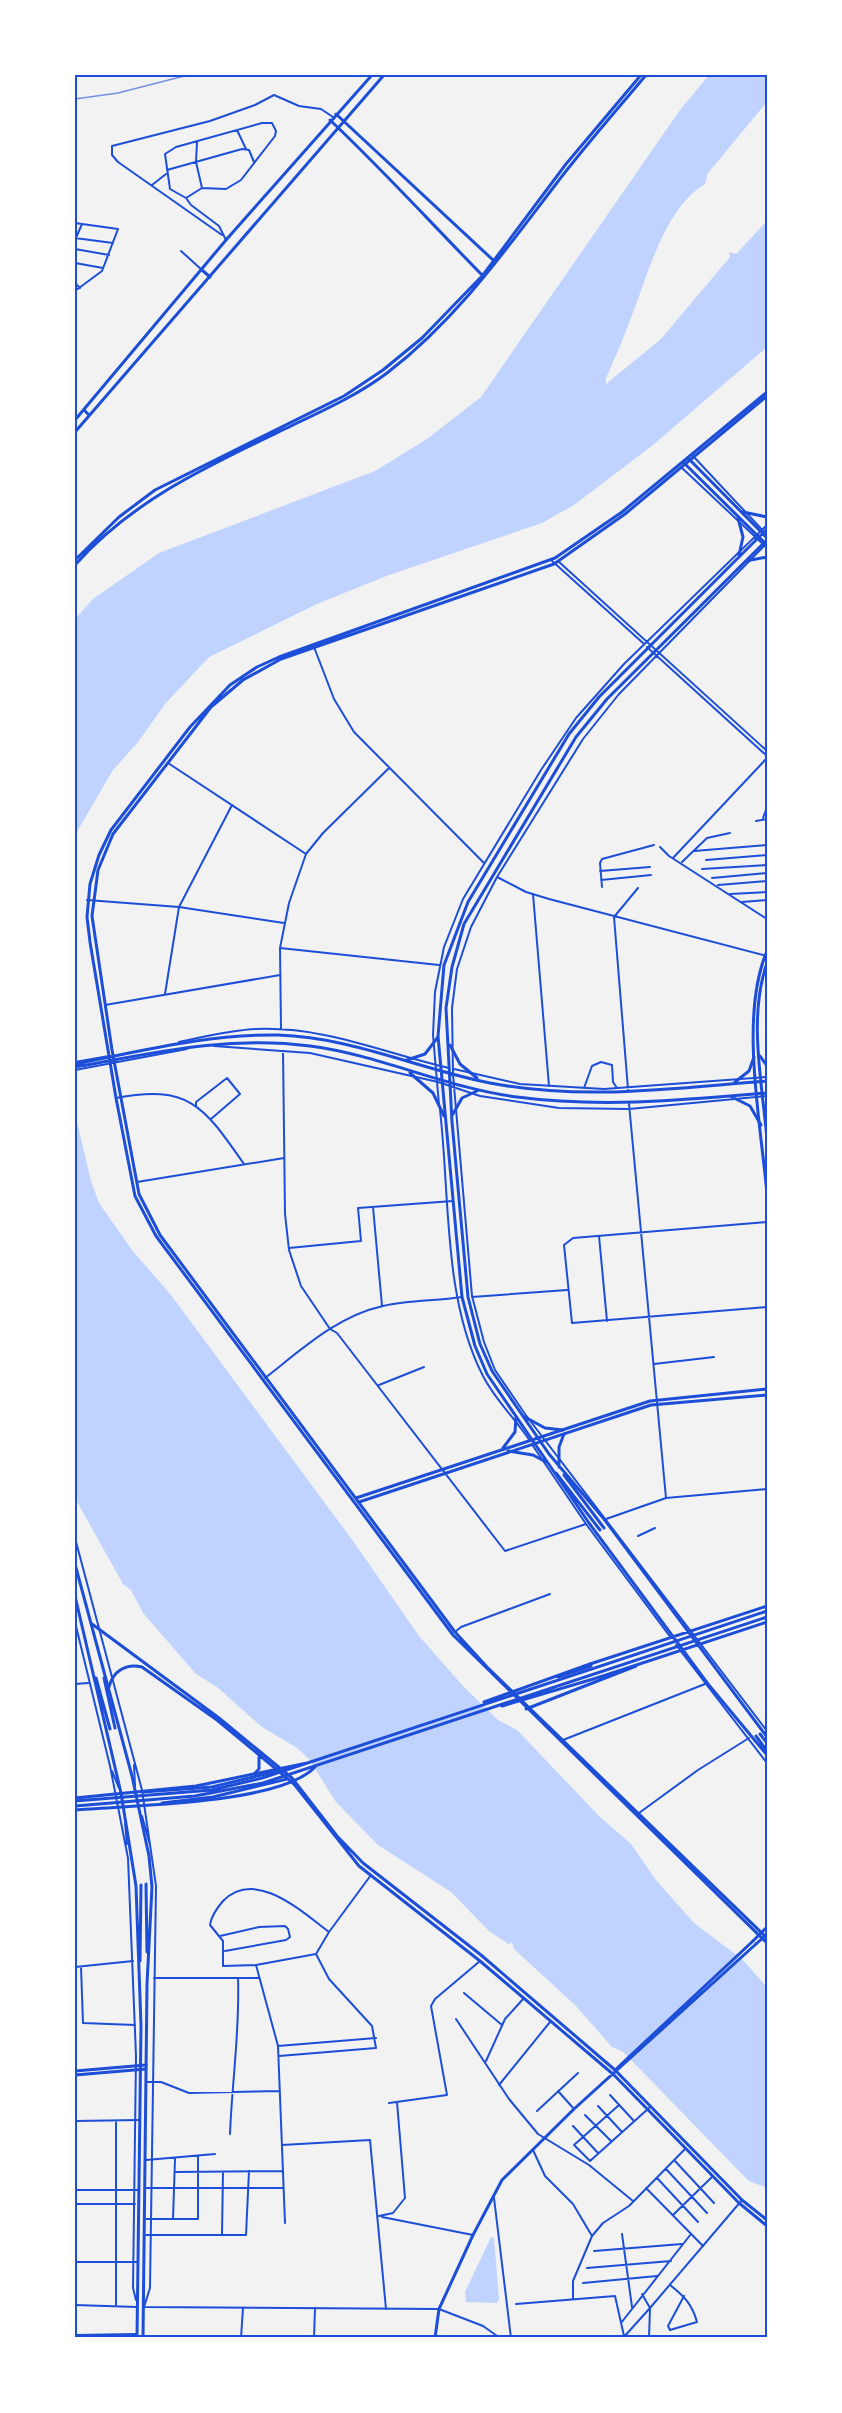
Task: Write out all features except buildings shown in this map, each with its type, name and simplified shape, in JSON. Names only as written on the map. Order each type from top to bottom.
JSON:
[{"type":"main road","points":[[75,420],[226,240],[372,75]]},
{"type":"main road","points":[[75,432],[384,75]]},
{"type":"main road","points":[[495,262],[566,164],[641,75]]},
{"type":"main road","points":[[75,565],[122,520],[158,494],[345,399],[386,374],[445,322],[484,276],[569,166],[646,75]]},
{"type":"main road","points":[[333,117],[344,122],[495,262]]},
{"type":"main road","points":[[333,117],[339,128],[484,276]]},
{"type":"main road","points":[[202,270],[210,277]]},
{"type":"main road","points":[[75,560],[119,517],[155,490],[344,396],[383,370],[442,320],[484,276]]},
{"type":"main road","points":[[512,1693],[455,1632],[353,1499],[145,1216],[135,1196],[90,942],[87,900],[94,867],[111,830],[208,706],[242,676],[279,657],[554,561],[625,514],[767,394]]},
{"type":"main road","points":[[84,410],[89,415]]},
{"type":"main road","points":[[689,460],[764,538]]},
{"type":"main road","points":[[684,464],[764,538]]},
{"type":"main road","points":[[739,510],[748,515],[767,517]]},
{"type":"main road","points":[[736,514],[741,524],[743,537],[737,558]]},
{"type":"main road","points":[[764,538],[737,558],[648,645],[599,697],[569,734],[468,902],[462,923],[447,991],[447,1035],[452,1071],[452,1122],[470,1297],[480,1344],[492,1371],[521,1415],[602,1529],[531,1440],[487,1374],[475,1346],[462,1297],[446,1122],[439,1081],[438,1036],[444,965],[462,923],[576,737],[607,699],[742,564],[764,538]]},
{"type":"main road","points":[[742,564],[753,559],[767,557]]},
{"type":"main road","points":[[110,1051],[94,943],[93,900],[98,870],[113,834],[211,707],[233,686],[260,668],[314,646]]},
{"type":"main road","points":[[766,954],[753,1006],[754,1057],[767,1194]]},
{"type":"main road","points":[[767,963],[758,1008],[760,1056],[765,1079],[767,1139]]},
{"type":"main road","points":[[75,1066],[239,1036],[279,1035],[346,1045],[452,1071],[489,1083],[561,1092],[628,1091],[724,1085],[765,1079]]},
{"type":"main road","points":[[447,1035],[453,1053],[469,1073],[489,1083]]},
{"type":"main road","points":[[402,1060],[415,1059],[425,1054],[434,1045],[438,1036]]},
{"type":"main road","points":[[188,1045],[238,1042],[310,1046],[452,1085],[558,1102],[629,1104],[765,1094]]},
{"type":"main road","points":[[760,1056],[767,1066]]},
{"type":"main road","points":[[724,1085],[741,1079],[749,1071],[754,1057]]},
{"type":"main road","points":[[406,1071],[430,1089],[440,1105],[446,1122]]},
{"type":"main road","points":[[488,1092],[489,1083]]},
{"type":"main road","points":[[452,1122],[455,1107],[462,1097],[472,1092],[488,1092]]},
{"type":"main road","points":[[724,1096],[740,1099],[752,1108],[761,1125]]},
{"type":"main road","points":[[118,1098],[141,1202],[160,1235],[264,1379]]},
{"type":"main road","points":[[766,1125],[767,1113]]},
{"type":"main road","points":[[353,1499],[503,1448],[563,1432],[657,1401],[767,1389]]},
{"type":"main road","points":[[657,1401],[767,1395]]},
{"type":"main road","points":[[503,1448],[513,1436],[516,1415]]},
{"type":"main road","points":[[521,1415],[549,1429],[563,1432]]},
{"type":"main road","points":[[563,1432],[559,1467],[605,1519],[767,1737]]},
{"type":"main road","points":[[357,1503],[508,1451],[531,1440]]},
{"type":"main road","points":[[508,1451],[542,1459],[552,1468],[587,1523],[706,1684],[767,1753]]},
{"type":"main road","points":[[357,1503],[453,1635],[639,1812],[764,1936],[767,1943]]},
{"type":"main road","points":[[75,1564],[136,1792],[149,1856],[152,1887],[147,1984]]},
{"type":"main road","points":[[75,1596],[121,1793],[136,1886],[140,1984]]},
{"type":"main road","points":[[512,1693],[671,1636],[767,1608]]},
{"type":"main road","points":[[75,1804],[213,1794],[263,1783],[480,1705],[767,1608]]},
{"type":"main road","points":[[75,1804],[121,1793],[179,1788],[315,1764],[767,1617]]},
{"type":"main road","points":[[81,1621],[110,1729]]},
{"type":"main road","points":[[483,1710],[541,1696],[767,1622]]},
{"type":"main road","points":[[91,1623],[219,1718],[283,1770],[337,1836],[363,1863],[481,1956],[615,2072],[767,2226]]},
{"type":"main road","points":[[91,1623],[115,1728]]},
{"type":"main road","points":[[480,1705],[489,1698],[635,1649]]},
{"type":"main road","points":[[528,1708],[658,1656]]},
{"type":"main road","points":[[109,1689],[113,1677],[128,1666],[145,1668],[217,1720],[259,1756],[290,1778],[334,1838],[371,1875],[615,2072],[713,2176],[767,2220]]},
{"type":"main road","points":[[528,1708],[764,1936]]},
{"type":"main road","points":[[754,1736],[767,1743]]},
{"type":"main road","points":[[247,1779],[259,1769],[259,1756]]},
{"type":"main road","points":[[75,1804],[118,1806],[213,1800],[268,1788],[307,1775],[315,1764]]},
{"type":"main road","points":[[143,1791],[194,1789],[283,1770]]},
{"type":"main road","points":[[160,1804],[213,1797],[290,1778]]},
{"type":"main road","points":[[143,2338],[149,2235],[146,2219],[149,2159],[146,2082],[146,1884]]},
{"type":"main road","points":[[137,2336],[141,1885]]},
{"type":"main road","points":[[435,2338],[439,2309],[473,2235],[502,2180],[574,2109],[764,1936],[767,1927]]},
{"type":"main road","points":[[75,2073],[146,2067]]},
{"type":"street","points":[[226,240],[118,162],[112,155],[112,146],[210,121],[255,105],[273,95],[299,106],[321,110],[333,117]]},
{"type":"street","points":[[186,198],[202,188],[226,189],[241,180],[275,136],[275,127],[269,121],[168,150],[165,154],[170,189],[186,198],[191,205],[219,226],[222,236]]},
{"type":"street","points":[[237,130],[246,149],[252,154],[254,165]]},
{"type":"street","points":[[197,141],[196,162],[202,188]]},
{"type":"street","points":[[151,185],[166,172],[246,149]]},
{"type":"street","points":[[75,223],[118,229],[104,268],[75,291]]},
{"type":"street","points":[[82,224],[75,238],[113,243]]},
{"type":"street","points":[[75,249],[109,255]]},
{"type":"street","points":[[181,251],[202,270]]},
{"type":"street","points":[[75,263],[104,268]]},
{"type":"street","points":[[75,283],[80,288]]},
{"type":"street","points":[[694,456],[748,515],[764,538]]},
{"type":"street","points":[[680,467],[741,524],[764,538]]},
{"type":"street","points":[[438,1068],[434,1045],[433,1009],[439,965],[454,920],[484,863],[576,718],[741,550],[764,538]]},
{"type":"street","points":[[756,1080],[741,1079],[628,1091],[520,1084],[452,1071],[453,992],[457,969],[471,927],[497,877],[583,739],[619,694],[753,559],[764,538]]},
{"type":"street","points":[[554,561],[648,645],[657,656],[767,757],[673,858]]},
{"type":"street","points":[[314,646],[344,719],[389,768],[484,863]]},
{"type":"street","points":[[654,651],[660,653],[767,751]]},
{"type":"street","points":[[167,762],[306,854]]},
{"type":"street","points":[[281,1028],[280,948],[284,923],[306,854],[323,833],[389,768]]},
{"type":"street","points":[[165,994],[179,907],[232,805]]},
{"type":"street","points":[[756,821],[765,819],[767,807]]},
{"type":"street","points":[[682,862],[710,836],[730,833]]},
{"type":"street","points":[[602,887],[600,863],[604,858],[654,845]]},
{"type":"street","points":[[694,851],[767,845]]},
{"type":"street","points":[[660,847],[673,858],[718,885],[767,919]]},
{"type":"street","points":[[706,860],[767,855]]},
{"type":"street","points":[[702,869],[767,865]]},
{"type":"street","points":[[600,871],[650,867]]},
{"type":"street","points":[[712,878],[767,873]]},
{"type":"street","points":[[601,880],[651,875]]},
{"type":"street","points":[[497,877],[533,894],[614,917],[766,954]]},
{"type":"street","points":[[718,885],[767,881]]},
{"type":"street","points":[[628,1091],[614,917],[638,888]]},
{"type":"street","points":[[730,894],[767,892]]},
{"type":"street","points":[[533,894],[549,1086]]},
{"type":"street","points":[[87,900],[179,907],[284,923]]},
{"type":"street","points":[[742,902],[767,900]]},
{"type":"street","points":[[454,920],[471,927]]},
{"type":"street","points":[[280,948],[439,965]]},
{"type":"street","points":[[105,1005],[280,975]]},
{"type":"street","points":[[188,1045],[235,1030],[281,1028],[348,1039],[438,1068]]},
{"type":"street","points":[[188,1045],[213,1046],[283,1051],[310,1053],[439,1081],[457,1298],[463,1325],[482,1376],[531,1440],[587,1523],[505,1551],[337,1333],[330,1329],[301,1286],[289,1248],[284,1158],[283,1051]]},
{"type":"street","points":[[584,1089],[592,1066],[605,1062],[612,1065],[614,1084],[619,1089]]},
{"type":"street","points":[[196,1106],[196,1102],[227,1078],[240,1094],[211,1119]]},
{"type":"street","points":[[758,1095],[740,1099],[629,1109],[559,1108],[517,1103],[452,1085],[470,1297],[484,1342],[495,1370],[605,1519],[666,1498],[767,1489]]},
{"type":"street","points":[[118,1098],[165,1093],[196,1106],[211,1119],[245,1164]]},
{"type":"street","points":[[629,1104],[666,1498]]},
{"type":"street","points":[[137,1182],[284,1158]]},
{"type":"street","points":[[289,1248],[361,1241],[358,1208],[453,1201]]},
{"type":"street","points":[[373,1207],[382,1306]]},
{"type":"street","points":[[767,1222],[599,1236],[566,1240],[564,1245],[572,1323],[767,1307]]},
{"type":"street","points":[[599,1236],[607,1321]]},
{"type":"street","points":[[470,1297],[567,1290]]},
{"type":"street","points":[[264,1379],[330,1329],[354,1315],[382,1306],[462,1297]]},
{"type":"street","points":[[654,1364],[714,1357]]},
{"type":"street","points":[[378,1386],[424,1367]]},
{"type":"street","points":[[638,1536],[655,1528]]},
{"type":"street","points":[[75,1538],[143,1791],[153,1854],[156,1886],[149,2235],[246,2235],[249,2171]]},
{"type":"street","points":[[455,1632],[461,1627],[550,1594]]},
{"type":"street","points":[[75,1622],[110,1766],[128,1858]]},
{"type":"street","points":[[698,1643],[767,1731]]},
{"type":"street","points":[[75,1684],[88,1683]]},
{"type":"street","points":[[563,1740],[706,1684]]},
{"type":"street","points":[[639,1812],[698,1770],[754,1736],[767,1762]]},
{"type":"street","points":[[134,1758],[136,1792]]},
{"type":"street","points":[[110,1766],[121,1793]]},
{"type":"street","points":[[138,1804],[153,1854]]},
{"type":"street","points":[[75,2305],[138,2307],[133,2288],[133,2190],[138,2120],[133,1962],[123,1805]]},
{"type":"street","points":[[329,1932],[273,1895],[246,1887],[230,1894],[210,1919],[212,1930],[220,1936],[225,1951],[223,1966],[256,1965],[316,1954],[329,1932],[371,1875]]},
{"type":"street","points":[[220,1936],[274,1925],[285,1926],[290,1933],[290,1937],[286,1940],[225,1951]]},
{"type":"street","points":[[279,2056],[376,2048],[372,2026],[329,1979],[316,1954]]},
{"type":"street","points":[[389,2103],[447,2095],[431,2006],[435,1999],[480,1961]]},
{"type":"street","points":[[75,1967],[133,1962]]},
{"type":"street","points":[[256,1965],[258,1978],[272,2017],[278,2046],[285,2223]]},
{"type":"street","points":[[81,1967],[83,2023],[135,2025]]},
{"type":"street","points":[[154,1978],[258,1978]]},
{"type":"street","points":[[230,2134],[240,2021],[238,1978]]},
{"type":"street","points":[[464,1993],[502,2025]]},
{"type":"street","points":[[486,2061],[502,2025],[524,1998]]},
{"type":"street","points":[[456,2019],[528,2122],[545,2139],[589,2165],[633,2201]]},
{"type":"street","points":[[500,2085],[551,2020]]},
{"type":"street","points":[[278,2046],[376,2038]]},
{"type":"street","points":[[537,2111],[578,2073]]},
{"type":"street","points":[[146,2082],[161,2082],[189,2093],[280,2091]]},
{"type":"street","points":[[558,2091],[574,2109]]},
{"type":"street","points":[[610,2095],[634,2121]]},
{"type":"street","points":[[379,2216],[393,2213],[405,2198],[397,2102]]},
{"type":"street","points":[[619,2105],[574,2145],[590,2161],[649,2108]]},
{"type":"street","points":[[598,2106],[621,2132]]},
{"type":"street","points":[[585,2115],[611,2141]]},
{"type":"street","points":[[75,2121],[138,2120]]},
{"type":"street","points":[[116,2121],[116,2305]]},
{"type":"street","points":[[573,2126],[598,2153]]},
{"type":"street","points":[[282,2145],[370,2140],[386,2309]]},
{"type":"street","points":[[573,2299],[573,2281],[591,2236],[603,2223],[624,2211],[686,2148]]},
{"type":"street","points":[[533,2150],[545,2176],[573,2204],[591,2236]]},
{"type":"street","points":[[149,2159],[215,2154]]},
{"type":"street","points":[[146,2219],[198,2219],[198,2156]]},
{"type":"street","points":[[173,2219],[175,2158]]},
{"type":"street","points":[[674,2161],[714,2203]]},
{"type":"street","points":[[666,2169],[707,2213]]},
{"type":"street","points":[[175,2172],[283,2171]]},
{"type":"street","points":[[222,2235],[223,2172]]},
{"type":"street","points":[[673,2215],[713,2176]]},
{"type":"street","points":[[656,2178],[698,2222]]},
{"type":"street","points":[[146,2188],[283,2188]]},
{"type":"street","points":[[646,2188],[703,2246]]},
{"type":"street","points":[[75,2190],[138,2190]]},
{"type":"street","points":[[494,2196],[511,2338]]},
{"type":"street","points":[[623,2337],[741,2201]]},
{"type":"street","points":[[75,2204],[138,2205]]},
{"type":"street","points":[[379,2216],[473,2235]]},
{"type":"street","points":[[622,2234],[632,2307]]},
{"type":"street","points":[[621,2323],[691,2234]]},
{"type":"street","points":[[594,2251],[682,2244]]},
{"type":"street","points":[[587,2268],[671,2260]]},
{"type":"street","points":[[75,2262],[139,2262]]},
{"type":"street","points":[[583,2283],[657,2277]]},
{"type":"street","points":[[670,2285],[684,2296],[690,2301],[697,2322],[670,2330],[668,2326],[672,2314],[684,2296]]},
{"type":"street","points":[[642,2294],[650,2308],[649,2338]]},
{"type":"street","points":[[516,2304],[615,2296],[623,2337]]},
{"type":"street","points":[[144,2307],[439,2309],[483,2326],[500,2338]]},
{"type":"street","points":[[314,2338],[315,2307]]},
{"type":"street","points":[[241,2338],[243,2308]]},
{"type":"street","points":[[75,2335],[137,2336]]},
{"type":"water","points":[[709,75],[767,75],[767,102],[708,173],[705,184],[690,195],[667,227],[606,378],[606,384],[661,339],[730,257],[729,252],[736,254],[767,221],[767,347],[653,445],[574,505],[542,523],[389,575],[317,604],[209,657],[165,704],[138,742],[113,770],[75,835],[75,619],[93,599],[159,553],[375,471],[427,439],[481,397],[680,110]]},
{"type":"water","points":[[75,1113],[91,1181],[99,1203],[132,1250],[171,1295],[353,1541],[419,1636],[463,1686],[498,1720],[517,1730],[601,1818],[631,1844],[656,1880],[694,1923],[743,1960],[767,1987],[767,2188],[749,2181],[623,2052],[612,2047],[575,2005],[514,1949],[512,1942],[509,1944],[490,1932],[451,1892],[378,1845],[336,1802],[309,1759],[297,1748],[262,1727],[217,1687],[196,1674],[143,1613],[131,1590],[123,1584],[75,1498]]},
{"type":"water","points":[[491,2237],[494,2238],[499,2299],[497,2303],[466,2302],[465,2292]]},
{"type":"railway","points":[[75,99],[118,93],[188,75]]}]
